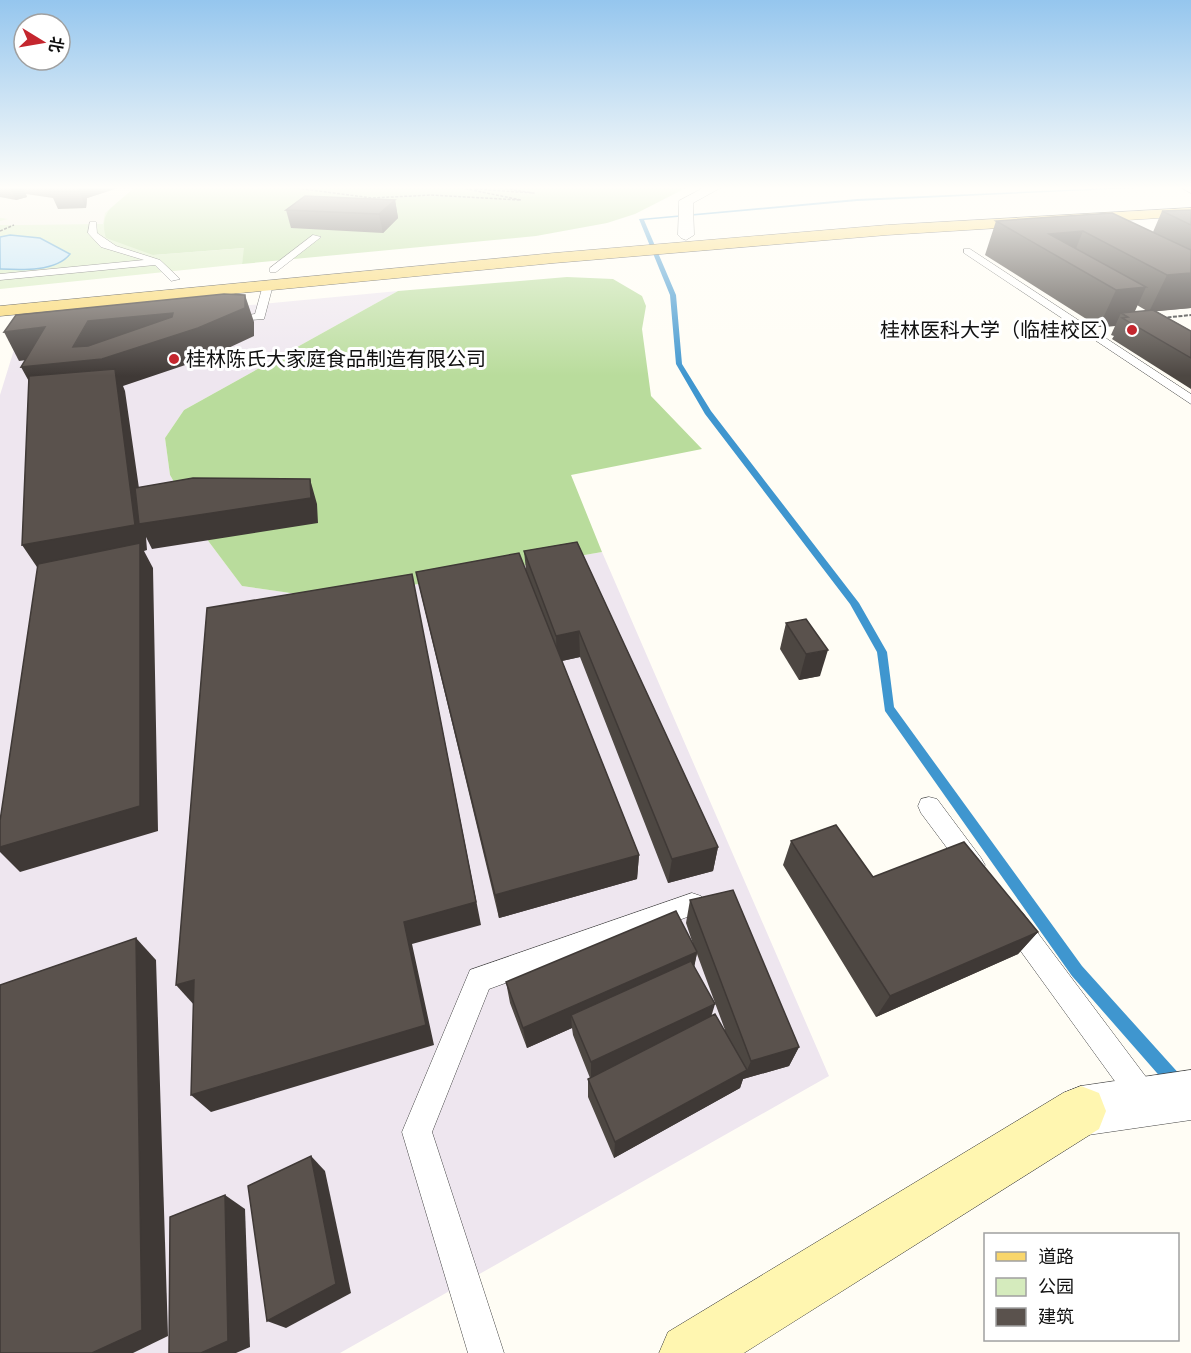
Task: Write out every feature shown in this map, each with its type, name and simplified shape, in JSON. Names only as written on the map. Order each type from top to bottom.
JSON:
[{"type":"main road","points":[[0,310],[78,303],[270,278],[581,250]]},
{"type":"main road","points":[[0,295],[175,279],[270,278]]},
{"type":"street","points":[[689,1353],[1080,1111],[1169,1098]]},
{"type":"lane","points":[[120,250],[156,262],[175,279]]},
{"type":"lane","points":[[215,321],[260,317],[270,278],[301,250]]},
{"type":"lane","points":[[969,250],[1191,400]]},
{"type":"lane","points":[[0,278],[156,262]]},
{"type":"lane","points":[[67,319],[78,303]]},
{"type":"lane","points":[[929,806],[992,891],[1169,1098]]},
{"type":"lane","points":[[486,1353],[417,1132],[479,979],[692,904]]},
{"type":"path","points":[[1160,318],[1191,315]]},
{"type":"shaded area","points":[[398,291],[184,410],[165,438],[170,475],[209,542],[242,586],[332,599],[602,552],[829,1076],[340,1353],[0,1353],[0,395],[21,327]]},
{"type":"green space","points":[[0,250],[150,250],[153,255],[245,250],[242,264],[0,289]]},
{"type":"green space","points":[[140,250],[216,250],[153,255]]},
{"type":"green space","points":[[244,250],[388,250],[242,264]]},
{"type":"green space","points":[[567,277],[613,279],[642,296],[646,306],[642,329],[651,396],[702,449],[571,475],[602,552],[332,599],[242,586],[209,542],[170,475],[165,438],[184,410],[398,291]]},
{"type":"water","points":[[0,250],[63,250],[70,254],[56,264],[38,269],[0,269]]},
{"type":"building","points":[[1047,250],[1079,250],[1146,287],[1116,290]]},
{"type":"building","points":[[1120,250],[1191,250],[1191,273],[1167,275]]},
{"type":"building","points":[[224,294],[245,295],[245,308],[198,328],[102,359],[21,367],[45,327],[4,332],[16,315]],"holes":[[[173,313],[172,317],[88,346],[73,347],[88,321]]]},
{"type":"building","points":[[1153,310],[1191,331],[1191,358],[1122,318],[1128,317],[1121,313]]},
{"type":"building","points":[[115,369],[135,525],[22,545],[29,376]]},
{"type":"building","points":[[193,478],[310,479],[311,498],[139,524],[135,488]]},
{"type":"building","points":[[577,542],[718,847],[672,859],[579,631],[556,636],[524,551]]},
{"type":"building","points":[[140,543],[140,806],[0,847],[0,821],[38,564]]},
{"type":"building","points":[[519,553],[639,855],[495,895],[416,572]]},
{"type":"building","points":[[412,574],[476,902],[404,922],[426,1025],[191,1095],[194,980],[176,985],[207,608]]},
{"type":"building","points":[[806,619],[828,650],[806,654],[786,623]]},
{"type":"building","points":[[836,825],[873,877],[964,842],[1038,932],[890,996],[791,841]]},
{"type":"building","points":[[733,890],[799,1047],[751,1061],[690,900]]},
{"type":"building","points":[[676,911],[697,952],[523,1028],[506,982]]},
{"type":"building","points":[[136,938],[142,1330],[92,1353],[0,1353],[0,985]]},
{"type":"building","points":[[691,961],[715,1004],[591,1062],[571,1015]]},
{"type":"building","points":[[715,1014],[747,1070],[615,1142],[588,1079]]},
{"type":"building","points":[[311,1156],[336,1284],[267,1321],[248,1186]]},
{"type":"building","points":[[225,1195],[228,1341],[201,1353],[169,1353],[170,1217]]},
{"type":"waterway","points":[[654,250],[673,295],[679,364],[708,412],[854,603],[882,652],[889,708],[1077,971],[1191,1099]]},
{"type":"place","name":"桂林医科大学（临桂校区）","points":[[1132,330]]},
{"type":"place","name":"桂林陈氏大家庭食品制造有限公司","points":[[174,359]]}]
